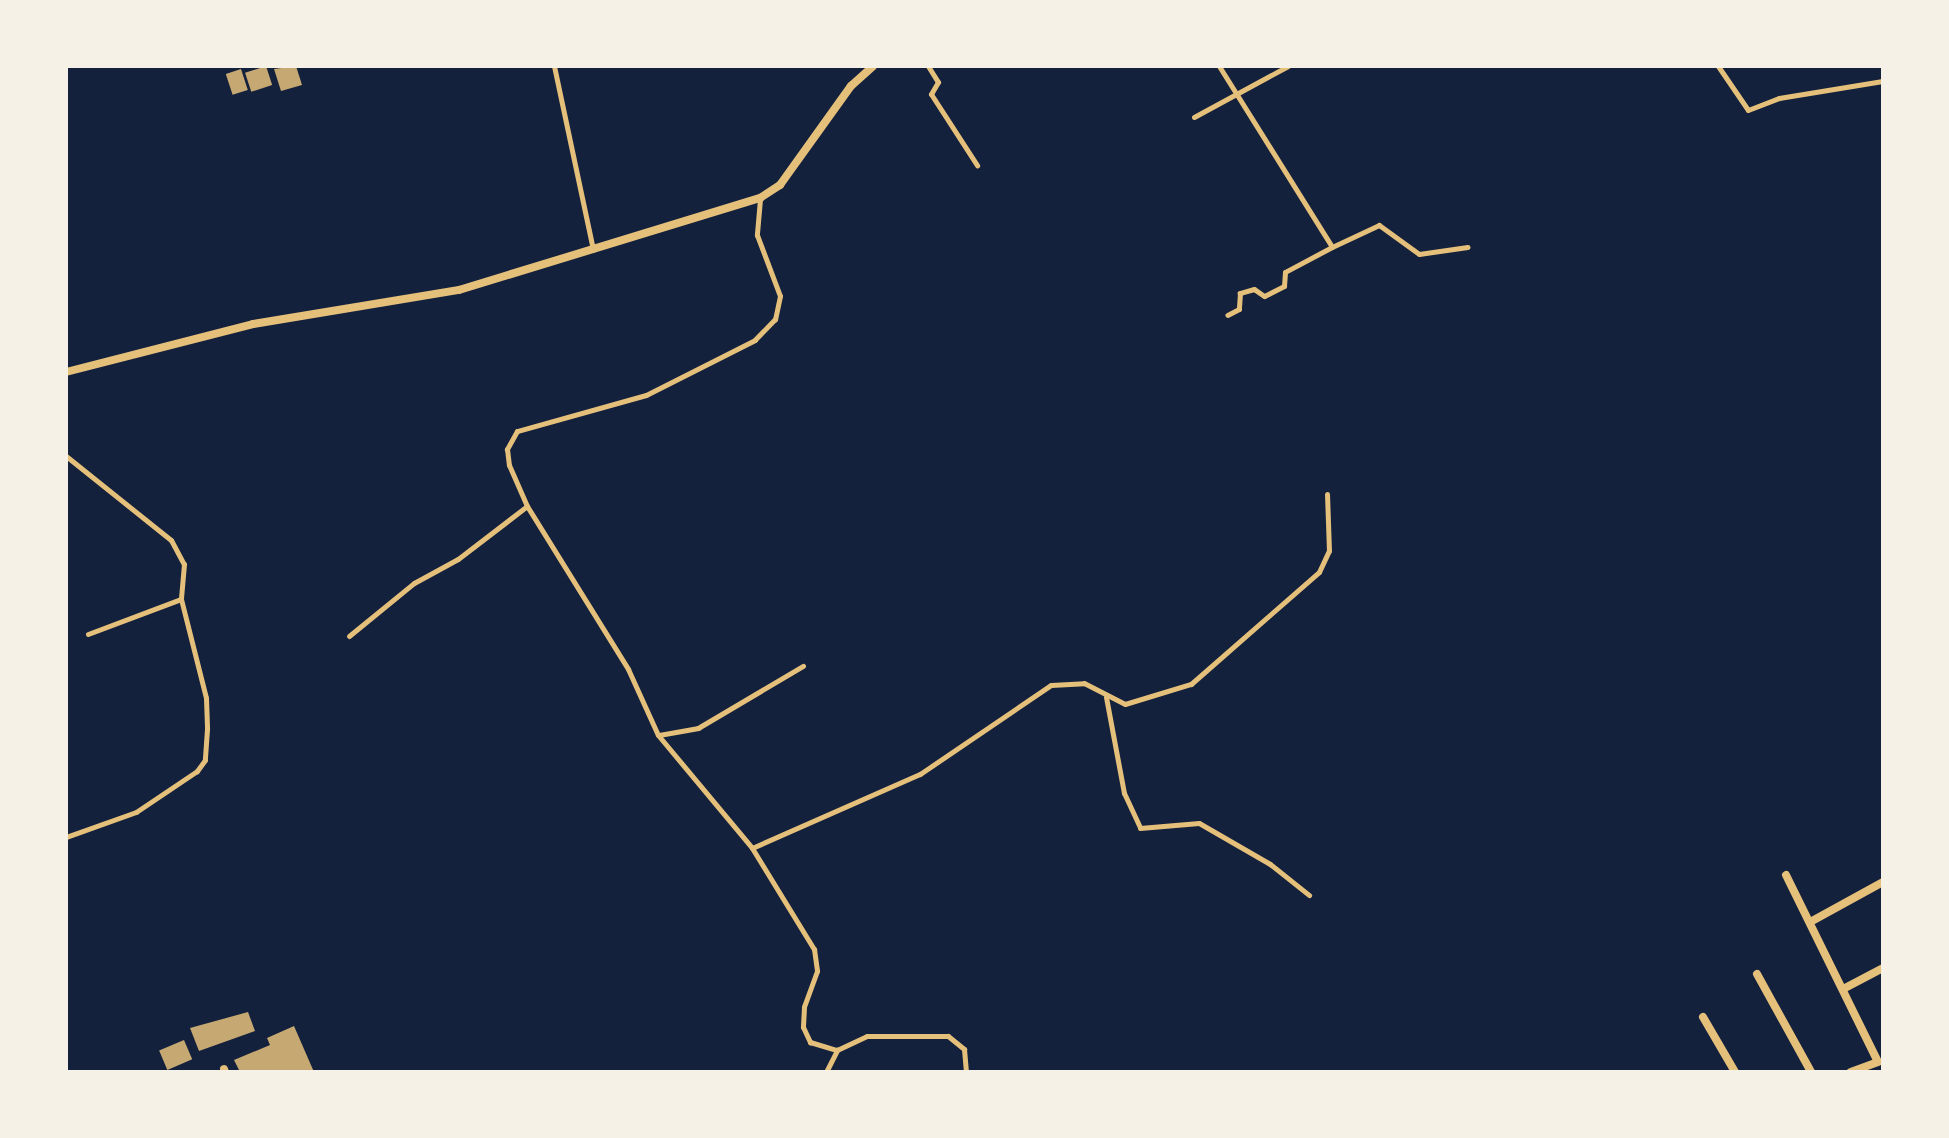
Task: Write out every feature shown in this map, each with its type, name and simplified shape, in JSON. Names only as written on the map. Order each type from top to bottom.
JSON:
[{"type":"street","points":[[66,372],[253,324],[459,290],[760,198],[780,185],[851,86],[873,66]]},
{"type":"street","points":[[1786,875],[1812,921],[1880,1062],[1851,1072]]},
{"type":"street","points":[[1812,921],[1883,882]]},
{"type":"street","points":[[1845,988],[1883,968]]},
{"type":"street","points":[[1757,974],[1811,1072]]},
{"type":"street","points":[[1703,1017],[1735,1072]]},
{"type":"lane","points":[[554,66],[593,251]]},
{"type":"lane","points":[[928,66],[938,82],[931,94],[977,165]]},
{"type":"lane","points":[[1219,66],[1332,247]]},
{"type":"lane","points":[[1194,117],[1288,66]]},
{"type":"lane","points":[[1718,66],[1748,110],[1779,98],[1883,81]]},
{"type":"lane","points":[[760,198],[757,235],[780,296],[775,319],[755,340],[646,395],[517,431],[507,449],[509,465],[527,506],[628,669],[658,735],[752,848],[817,960],[803,1027],[810,1042],[837,1050]]},
{"type":"lane","points":[[1227,315],[1239,309],[1240,293],[1254,289],[1264,296],[1284,286],[1285,272],[1379,225],[1419,254],[1467,247]]},
{"type":"lane","points":[[66,456],[171,540],[184,564],[181,599],[206,698],[205,760],[136,812],[66,837]]},
{"type":"lane","points":[[752,848],[920,774],[1051,685],[1071,680],[1125,704],[1191,684],[1299,593],[1329,551],[1327,494]]},
{"type":"lane","points":[[349,636],[414,583],[458,559],[527,506]]},
{"type":"lane","points":[[88,634],[181,599]]},
{"type":"lane","points":[[658,735],[698,728],[803,666]]},
{"type":"lane","points":[[1106,696],[1124,793],[1140,828],[1199,823],[1289,876],[1309,895]]},
{"type":"lane","points":[[826,1072],[837,1050],[867,1036],[948,1036],[964,1049],[966,1072]]},
{"type":"building","points":[[266,66],[272,85],[251,92],[245,73]]},
{"type":"building","points":[[296,66],[302,85],[281,91],[274,69]]},
{"type":"building","points":[[241,69],[248,90],[233,95],[226,74]]},
{"type":"building","points":[[248,1012],[255,1031],[199,1051],[190,1028]]},
{"type":"building","points":[[294,1026],[314,1072],[240,1072],[234,1060],[270,1045],[267,1038]]},
{"type":"building","points":[[184,1040],[192,1059],[167,1070],[159,1051]]}]
